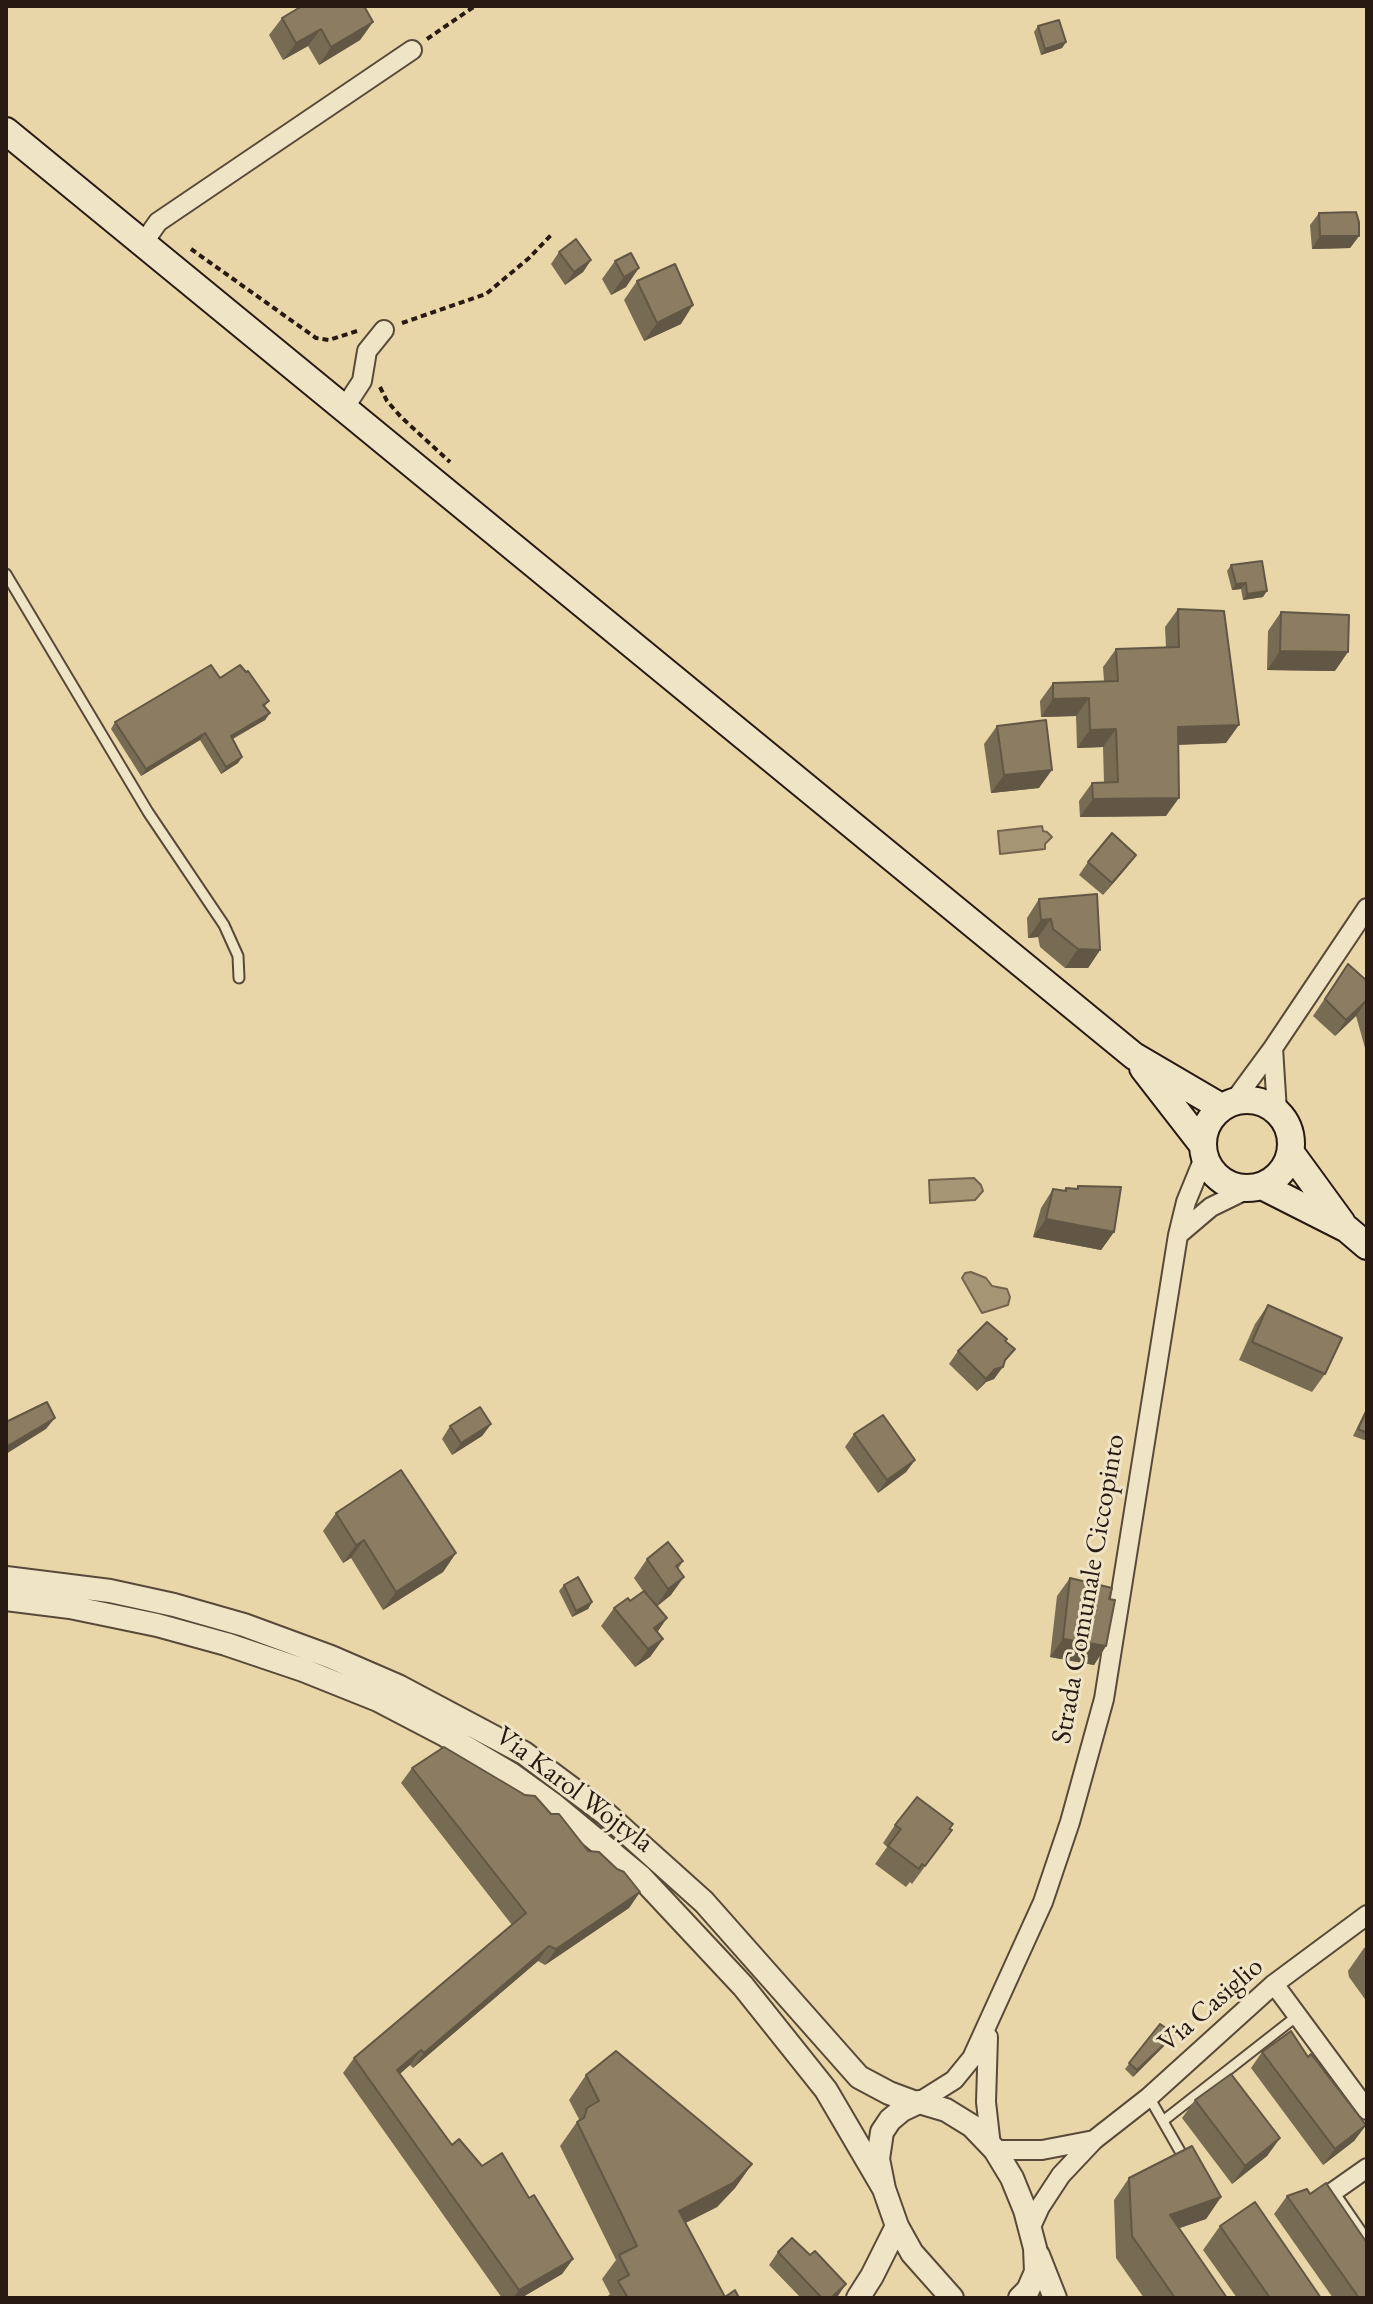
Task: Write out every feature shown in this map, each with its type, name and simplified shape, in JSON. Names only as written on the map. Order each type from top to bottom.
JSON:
[{"type":"main road","points":[[6,131],[1134,1056],[1227,1104]]},
{"type":"main road","points":[[1134,1056],[1203,1151],[1211,1171],[1221,1181],[1234,1187],[1255,1187],[1276,1178],[1291,1153],[1291,1137],[1277,1111],[1264,1102],[1249,1099],[1227,1104],[1210,1117],[1203,1151]]},
{"type":"main road","points":[[1291,1153],[1347,1229],[1367,1246]]},
{"type":"main road","points":[[1255,1187],[1347,1229]]},
{"type":"street","points":[[144,242],[158,222],[412,50]]},
{"type":"street","points":[[343,410],[362,381],[367,351],[384,330]]},
{"type":"street","points":[[1227,1104],[1273,1048],[1367,908]]},
{"type":"street","points":[[1273,1048],[1277,1111]]},
{"type":"street","name":"Strada Comunale Ciccopinto","points":[[917,2103],[943,2088],[972,2058],[1043,1902],[1070,1822],[1104,1699],[1178,1235],[1203,1151]]},
{"type":"street","points":[[1178,1235],[1211,1207],[1255,1187]]},
{"type":"street","name":"Via Karol Wojtyla","points":[[6,1578],[110,1591],[244,1625],[398,1686],[524,1753],[606,1814],[704,1902],[859,2077],[889,2093],[959,2117],[993,2148],[1019,2193],[1055,2298]]},
{"type":"street","name":"Via Karol Wojtyla","points":[[6,1599],[70,1607],[157,1625],[303,1670],[378,1700],[511,1774],[554,1805],[641,1877],[743,1986],[826,2090],[884,2189]]},
{"type":"street","name":"Via Casiglio","points":[[1033,2238],[1040,2207],[1061,2175],[1094,2140],[1149,2097],[1274,1984],[1367,1915]]},
{"type":"street","points":[[1274,1984],[1367,2110]]},
{"type":"street","name":"Strada Comunale Ciccopinto","points":[[991,2018],[986,2057],[986,2102],[993,2148]]},
{"type":"street","points":[[917,2103],[890,2120],[882,2132],[878,2159],[884,2189],[897,2226],[912,2253],[952,2298]]},
{"type":"street","name":"Via Casiglio","points":[[993,2148],[1042,2150],[1094,2140]]},
{"type":"street","points":[[1367,2168],[1330,2194],[1367,2248]]},
{"type":"street","points":[[858,2298],[897,2226]]},
{"type":"street","points":[[1020,2298],[1028,2290],[1036,2272],[1033,2238]]},
{"type":"lane","points":[[6,574],[148,812],[224,925],[238,956],[239,978]]},
{"type":"lane","points":[[1163,2121],[1297,2016]]},
{"type":"lane","points":[[1223,2074],[1231,2085]]},
{"type":"lane","points":[[1149,2097],[1193,2176]]},
{"type":"path","points":[[412,50],[475,6]]},
{"type":"path","points":[[191,249],[316,338],[329,340],[373,325],[384,330],[486,294],[552,234]]},
{"type":"path","points":[[378,382],[387,401],[401,417],[453,464]]},
{"type":"shaded area","points":[[1042,826],[1043,831],[1052,837],[1045,844],[1045,849],[1000,854],[998,831]]},
{"type":"shaded area","points":[[974,1178],[983,1191],[975,1200],[930,1203],[929,1180]]},
{"type":"shaded area","points":[[965,1273],[986,1278],[992,1286],[1007,1289],[1010,1297],[1008,1305],[982,1313],[962,1278]]},
{"type":"building","points":[[302,6],[364,6],[373,22],[331,47],[321,29],[296,43],[282,18]]},
{"type":"building","points":[[1059,20],[1066,42],[1045,49],[1038,26]]},
{"type":"building","points":[[1356,212],[1359,236],[1320,236],[1319,213]]},
{"type":"building","points":[[576,239],[591,260],[574,272],[559,252]]},
{"type":"building","points":[[631,253],[639,268],[624,277],[615,261]]},
{"type":"building","points":[[675,264],[693,305],[657,323],[637,281]]},
{"type":"building","points":[[1262,561],[1267,591],[1247,594],[1246,583],[1236,584],[1231,565]]},
{"type":"building","points":[[1178,609],[1224,611],[1239,725],[1178,727],[1179,798],[1093,799],[1092,783],[1118,782],[1116,729],[1090,730],[1089,698],[1053,699],[1053,683],[1118,681],[1116,649],[1179,647]]},
{"type":"building","points":[[1281,612],[1349,615],[1348,652],[1280,651]]},
{"type":"building","points":[[211,665],[220,678],[240,665],[248,671],[269,701],[263,705],[270,713],[231,736],[242,757],[226,767],[205,733],[146,769],[115,722]]},
{"type":"building","points":[[1046,720],[1052,770],[1004,775],[997,726]]},
{"type":"building","points":[[1112,833],[1136,855],[1112,883],[1088,862]]},
{"type":"building","points":[[1097,894],[1100,950],[1078,949],[1053,929],[1051,919],[1041,920],[1039,899]]},
{"type":"building","points":[[1348,964],[1367,981],[1367,1000],[1346,1020],[1325,999]]},
{"type":"building","points":[[1078,1186],[1121,1187],[1114,1232],[1046,1219],[1053,1189],[1066,1191],[1066,1188],[1078,1189]]},
{"type":"building","points":[[1268,1305],[1342,1338],[1325,1374],[1252,1342]]},
{"type":"building","points":[[987,1322],[1015,1349],[1003,1367],[995,1369],[986,1379],[958,1351]]},
{"type":"building","points":[[47,1402],[55,1418],[6,1447],[6,1422]]},
{"type":"building","points":[[480,1407],[491,1424],[461,1443],[450,1426]]},
{"type":"building","points":[[1367,1410],[1367,1433],[1358,1429]]},
{"type":"building","points":[[883,1415],[915,1460],[887,1480],[854,1434]]},
{"type":"building","points":[[401,1470],[456,1553],[396,1592],[364,1540],[356,1545],[336,1513]]},
{"type":"building","points":[[668,1542],[683,1561],[676,1566],[684,1577],[668,1589],[647,1559]]},
{"type":"building","points":[[578,1577],[592,1602],[576,1611],[564,1585]]},
{"type":"building","points":[[1070,1578],[1112,1588],[1109,1599],[1115,1600],[1106,1646],[1063,1639]]},
{"type":"building","points":[[644,1591],[667,1618],[654,1628],[663,1639],[648,1649],[614,1608]]},
{"type":"building","points":[[444,1747],[525,1795],[535,1796],[551,1814],[559,1814],[588,1851],[599,1852],[624,1872],[640,1892],[556,1949],[549,1946],[424,2053],[421,2050],[397,2070],[452,2145],[459,2139],[482,2166],[502,2153],[529,2198],[534,2195],[573,2259],[519,2290],[354,2058],[526,1913],[412,1768]]},
{"type":"building","points":[[917,1797],[953,1824],[949,1829],[952,1830],[925,1866],[922,1864],[919,1869],[888,1846],[901,1829],[895,1825]]},
{"type":"building","points":[[1160,2024],[1175,2034],[1137,2070],[1129,2063]]},
{"type":"building","points":[[1291,2031],[1308,2057],[1311,2054],[1366,2125],[1335,2149],[1262,2052]]},
{"type":"building","points":[[616,2051],[752,2164],[733,2183],[679,2211],[725,2297],[735,2290],[739,2298],[628,2298],[618,2281],[629,2275],[619,2255],[637,2246],[577,2122],[584,2118],[587,2108],[599,2101],[586,2075]]},
{"type":"building","points":[[1231,2074],[1280,2138],[1245,2166],[1195,2100]]},
{"type":"building","points":[[1192,2146],[1221,2197],[1170,2215],[1227,2298],[1175,2298],[1132,2236],[1129,2178]]},
{"type":"building","points":[[1326,2183],[1367,2243],[1367,2298],[1359,2298],[1287,2196],[1307,2189],[1310,2194]]},
{"type":"building","points":[[1255,2202],[1321,2298],[1270,2298],[1220,2226]]},
{"type":"building","points":[[792,2238],[810,2255],[815,2251],[846,2284],[831,2298],[822,2298],[778,2252]]}]
